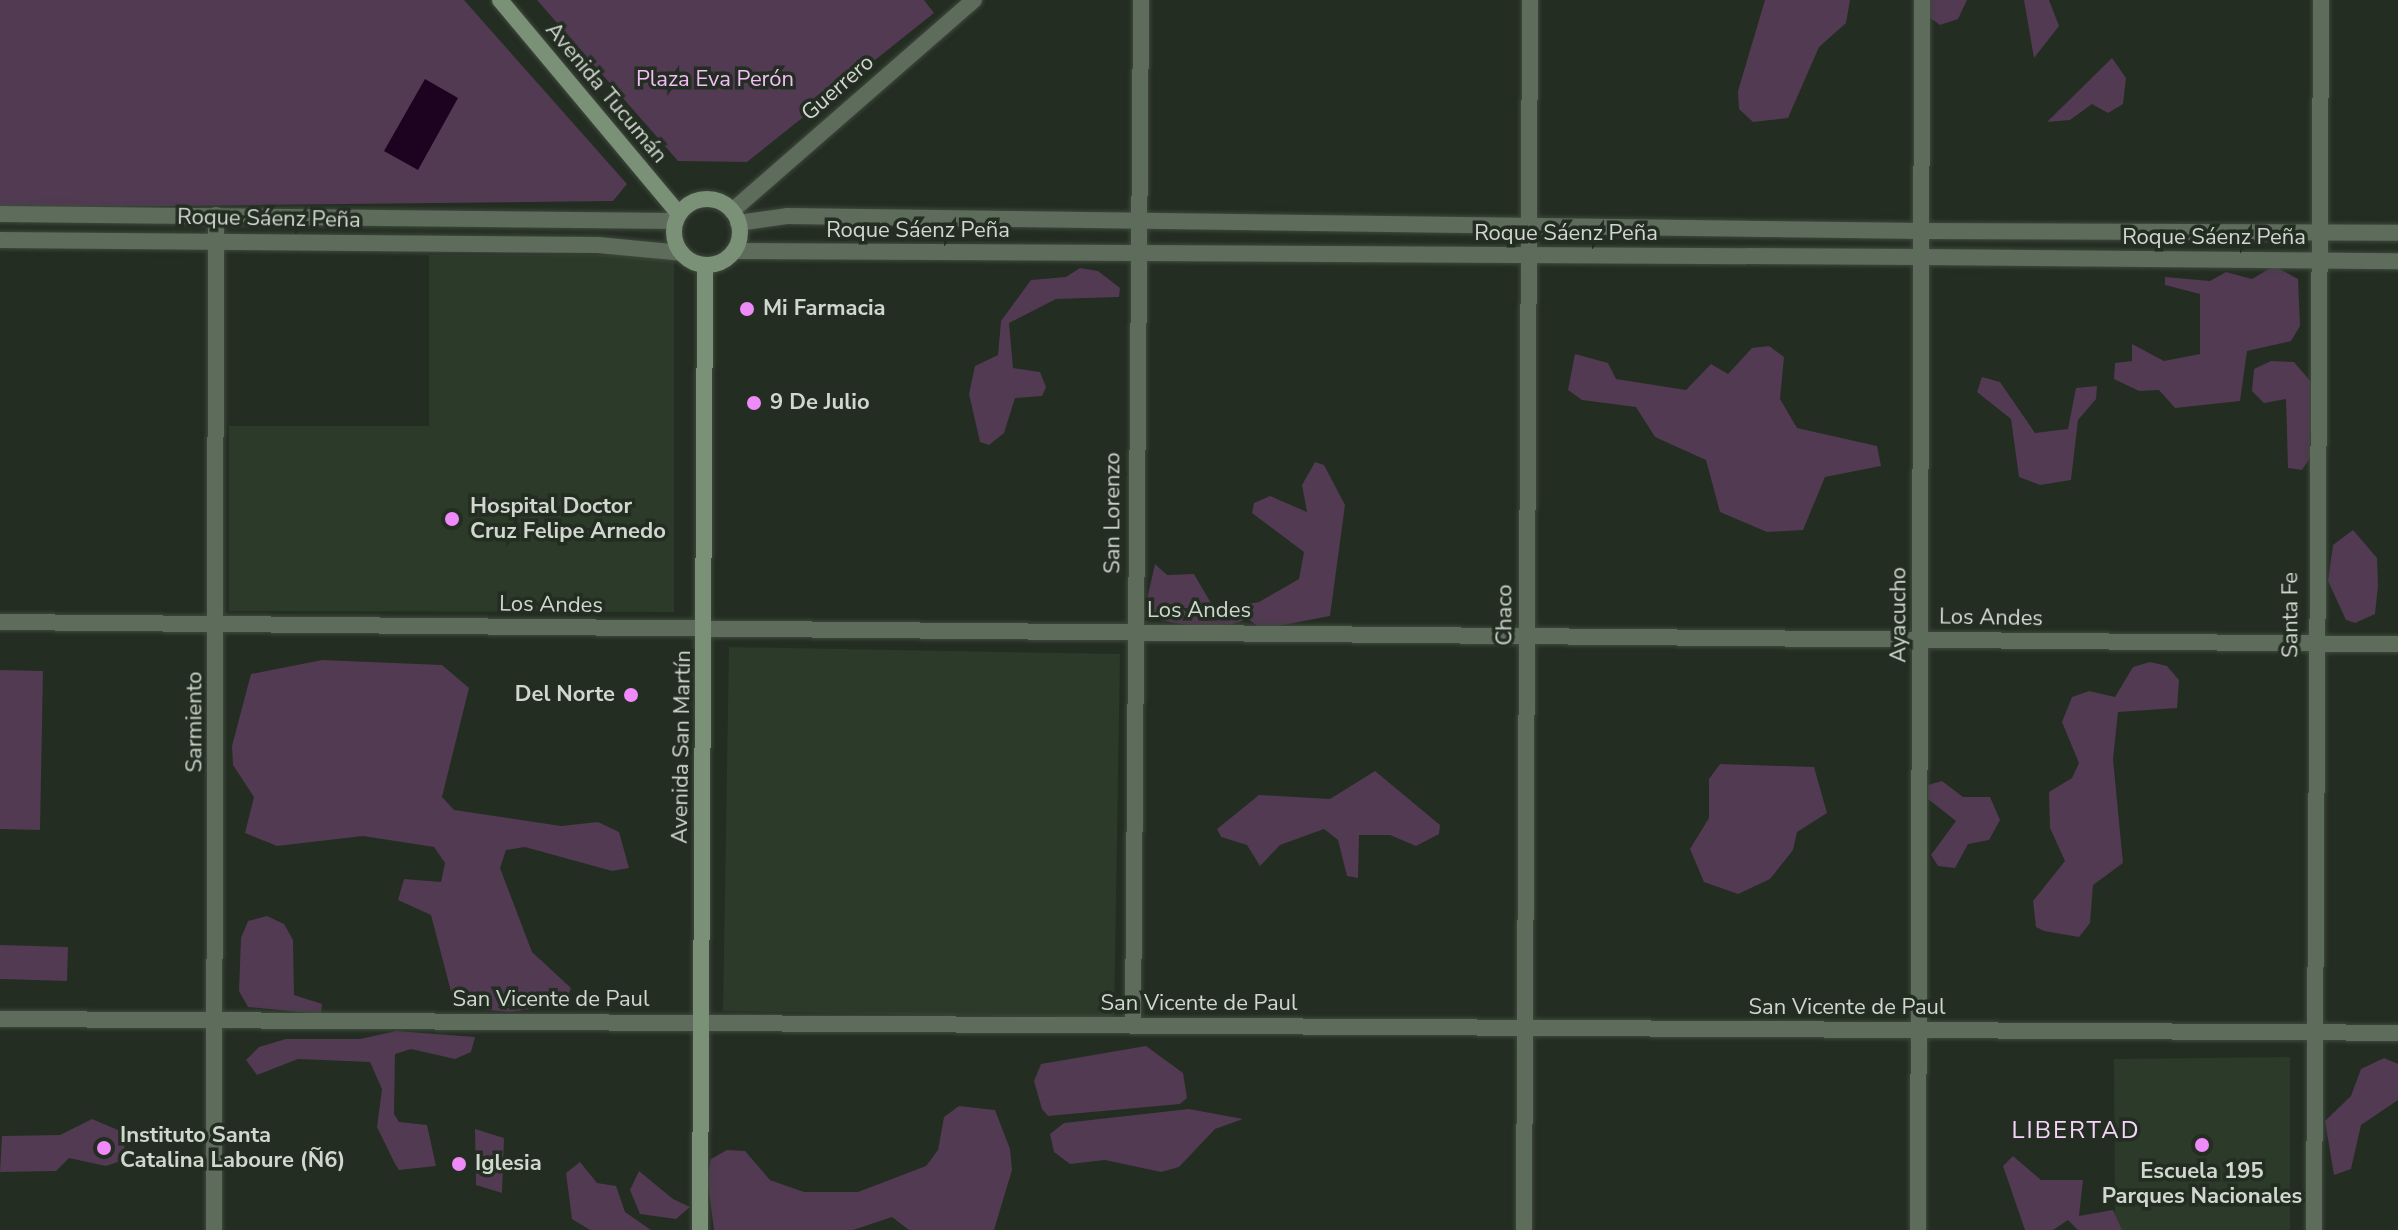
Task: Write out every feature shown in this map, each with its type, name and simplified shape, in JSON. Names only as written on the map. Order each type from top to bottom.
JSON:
[{"type":"main road","name":"Avenida Tucumán","points":[[500,0],[678,217]]},
{"type":"main road","points":[[705,199],[735,217],[734,251],[705,265],[682,253],[678,217],[705,199]]},
{"type":"main road","name":"Avenida San Martín","points":[[700,1230],[705,265]]},
{"type":"street","name":"San Lorenzo","points":[[1133,1026],[1134,254],[1141,0]]},
{"type":"street","name":"Chaco","points":[[1524,1230],[1530,0]]},
{"type":"street","name":"Ayacucho","points":[[1918,1230],[1922,0]]},
{"type":"street","name":"Santa Fe","points":[[2314,1230],[2315,261],[2321,0]]},
{"type":"street","name":"Guerrero","points":[[735,217],[964,3]]},
{"type":"street","name":"Roque Sáenz Peña","points":[[0,214],[678,217]]},
{"type":"street","name":"Sarmiento","points":[[214,1230],[218,624],[216,215]]},
{"type":"street","name":"Roque Sáenz Peña","points":[[735,217],[1922,231],[2398,233]]},
{"type":"street","name":"Roque Sáenz Peña","points":[[0,240],[598,245],[682,253]]},
{"type":"street","name":"Roque Sáenz Peña","points":[[734,251],[2398,261]]},
{"type":"street","name":"Los Andes","points":[[0,622],[2398,644]]},
{"type":"street","name":"San Vicente de Paul","points":[[0,1019],[2398,1033]]},
{"type":"shaded area","points":[[425,79],[458,98],[418,170],[384,151]]},
{"type":"shaded area","name":"Hospital Doctor Cruz Felipe Arnedo","points":[[429,255],[674,255],[674,612],[229,611],[229,426],[429,426]]},
{"type":"shaded area","points":[[729,647],[1120,654],[1114,1018],[723,1011]]},
{"type":"shaded area","name":"Escuela 195 Parques Nacionales","points":[[2290,1057],[2290,1230],[2115,1230],[2114,1059]]},
{"type":"green space","points":[[0,0],[464,0],[627,184],[613,201],[0,208]]},
{"type":"green space","name":"Plaza Eva Perón","points":[[537,0],[924,0],[934,13],[747,162],[678,161]]},
{"type":"green space","points":[[1765,0],[1850,0],[1846,23],[1819,47],[1788,118],[1753,122],[1739,109],[1738,91]]},
{"type":"green space","points":[[1925,0],[1967,0],[1958,19],[1940,25],[1925,14]]},
{"type":"green space","points":[[2024,0],[2049,0],[2059,26],[2034,58]]},
{"type":"green space","points":[[2112,58],[2126,78],[2123,104],[2108,113],[2092,104],[2070,120],[2047,122]]},
{"type":"green space","points":[[2274,266],[2298,279],[2300,326],[2291,341],[2247,351],[2240,401],[2175,408],[2159,390],[2139,391],[2114,379],[2115,363],[2132,361],[2132,344],[2164,361],[2200,354],[2200,294],[2165,285],[2165,277],[2210,281],[2226,272],[2252,279]]},
{"type":"green space","points":[[1080,268],[1098,271],[1120,288],[1119,297],[1056,299],[1009,323],[1013,368],[1040,372],[1046,387],[1042,396],[1015,398],[1004,433],[989,445],[980,442],[969,394],[975,366],[998,355],[1001,321],[1031,280],[1066,277]]},
{"type":"green space","points":[[1769,346],[1784,357],[1780,399],[1797,428],[1877,446],[1881,466],[1825,477],[1803,530],[1767,532],[1720,512],[1706,460],[1655,437],[1636,407],[1582,400],[1568,390],[1575,354],[1608,363],[1616,379],[1686,390],[1711,364],[1728,374],[1752,348]]},
{"type":"green space","points":[[2271,361],[2294,362],[2312,383],[2310,458],[2302,470],[2288,468],[2286,399],[2264,403],[2252,391],[2254,369]]},
{"type":"green space","points":[[1982,377],[2000,382],[2035,433],[2068,429],[2076,388],[2097,386],[2096,399],[2078,420],[2071,480],[2040,485],[2019,477],[2011,419],[1977,392]]},
{"type":"green space","points":[[1315,462],[1324,465],[1345,505],[1330,616],[1262,629],[1248,619],[1214,630],[1143,617],[1155,564],[1167,575],[1194,574],[1215,610],[1259,602],[1299,579],[1304,552],[1252,513],[1254,503],[1270,496],[1307,512],[1302,485]]},
{"type":"green space","points":[[2353,530],[2377,558],[2378,586],[2375,614],[2355,623],[2346,620],[2328,581],[2333,545]]},
{"type":"green space","points":[[322,660],[442,665],[469,688],[442,797],[454,810],[561,826],[598,822],[619,832],[629,868],[612,871],[525,847],[506,850],[500,868],[532,952],[571,988],[565,1004],[510,1012],[455,1007],[431,915],[398,900],[404,879],[441,882],[445,863],[434,847],[363,836],[277,846],[245,833],[254,797],[233,765],[232,746],[251,674]]},
{"type":"green space","points":[[2150,662],[2167,666],[2179,680],[2177,708],[2118,712],[2113,759],[2123,863],[2093,885],[2090,923],[2079,937],[2044,931],[2036,927],[2033,901],[2065,861],[2050,828],[2049,792],[2072,778],[2079,763],[2062,722],[2072,697],[2089,691],[2115,697],[2133,667]]},
{"type":"green space","points":[[0,670],[43,671],[40,830],[0,829]]},
{"type":"green space","points":[[1720,764],[1814,767],[1827,813],[1797,832],[1793,850],[1770,879],[1738,894],[1704,882],[1690,849],[1709,818],[1709,779]]},
{"type":"green space","points":[[1375,771],[1440,825],[1439,834],[1416,846],[1390,835],[1359,835],[1358,878],[1347,876],[1338,840],[1324,829],[1280,845],[1260,866],[1247,845],[1221,837],[1217,829],[1259,795],[1330,799]]},
{"type":"green space","points":[[1942,781],[1963,797],[1990,797],[2000,820],[1989,840],[1968,844],[1955,868],[1938,866],[1931,855],[1956,821],[1928,799],[1928,785]]},
{"type":"green space","points":[[267,916],[284,924],[293,940],[294,995],[322,1004],[321,1014],[248,1007],[239,991],[241,938],[248,921]]},
{"type":"green space","points":[[0,945],[68,947],[67,981],[0,979]]},
{"type":"green space","points":[[396,1031],[475,1037],[471,1052],[455,1059],[411,1049],[395,1054],[394,1114],[399,1122],[427,1125],[436,1166],[399,1170],[377,1127],[382,1089],[370,1062],[298,1059],[257,1075],[246,1060],[259,1047],[286,1039],[360,1039]]},
{"type":"green space","points":[[1146,1046],[1183,1073],[1187,1098],[1180,1104],[1048,1116],[1042,1109],[1034,1081],[1041,1064]]},
{"type":"green space","points":[[2384,1058],[2398,1064],[2398,1100],[2361,1125],[2351,1169],[2334,1175],[2325,1121],[2351,1096],[2361,1069]]},
{"type":"green space","points":[[959,1106],[995,1110],[1010,1149],[1012,1170],[994,1230],[909,1230],[892,1217],[853,1230],[714,1230],[707,1177],[711,1159],[727,1150],[745,1151],[770,1180],[804,1192],[858,1192],[926,1166],[938,1150],[944,1117]]},
{"type":"green space","points":[[1189,1109],[1243,1119],[1215,1129],[1179,1167],[1161,1172],[1105,1160],[1070,1164],[1054,1152],[1050,1134],[1064,1123]]},
{"type":"green space","points":[[92,1119],[125,1133],[124,1160],[106,1166],[69,1158],[56,1171],[0,1172],[2,1136],[60,1135]]},
{"type":"green space","points":[[475,1129],[504,1138],[502,1193],[476,1185]]},
{"type":"green space","points":[[2013,1156],[2041,1180],[2083,1180],[2079,1216],[2113,1210],[2122,1230],[2078,1230],[2068,1220],[2053,1230],[2025,1230],[2003,1166]]},
{"type":"green space","points":[[580,1162],[597,1183],[616,1186],[625,1212],[651,1230],[590,1230],[572,1219],[566,1173]]},
{"type":"green space","points":[[639,1171],[673,1199],[690,1207],[676,1219],[640,1214],[630,1190]]},
{"type":"place","name":"Mi Farmacia","points":[[747,309]]},
{"type":"place","name":"9 De Julio","points":[[754,403]]},
{"type":"place","name":"Hospital Doctor Cruz Felipe Arnedo","points":[[452,519]]},
{"type":"place","name":"Del Norte","points":[[631,695]]},
{"type":"place","name":"Escuela 195 Parques Nacionales","points":[[2202,1145]]},
{"type":"place","name":"Instituto Santa Catalina Laboure (Ñ6)","points":[[104,1148]]},
{"type":"place","name":"Iglesia","points":[[459,1164]]},
{"type":"district","name":"LIBERTAD","points":[[2076,1131]]}]
